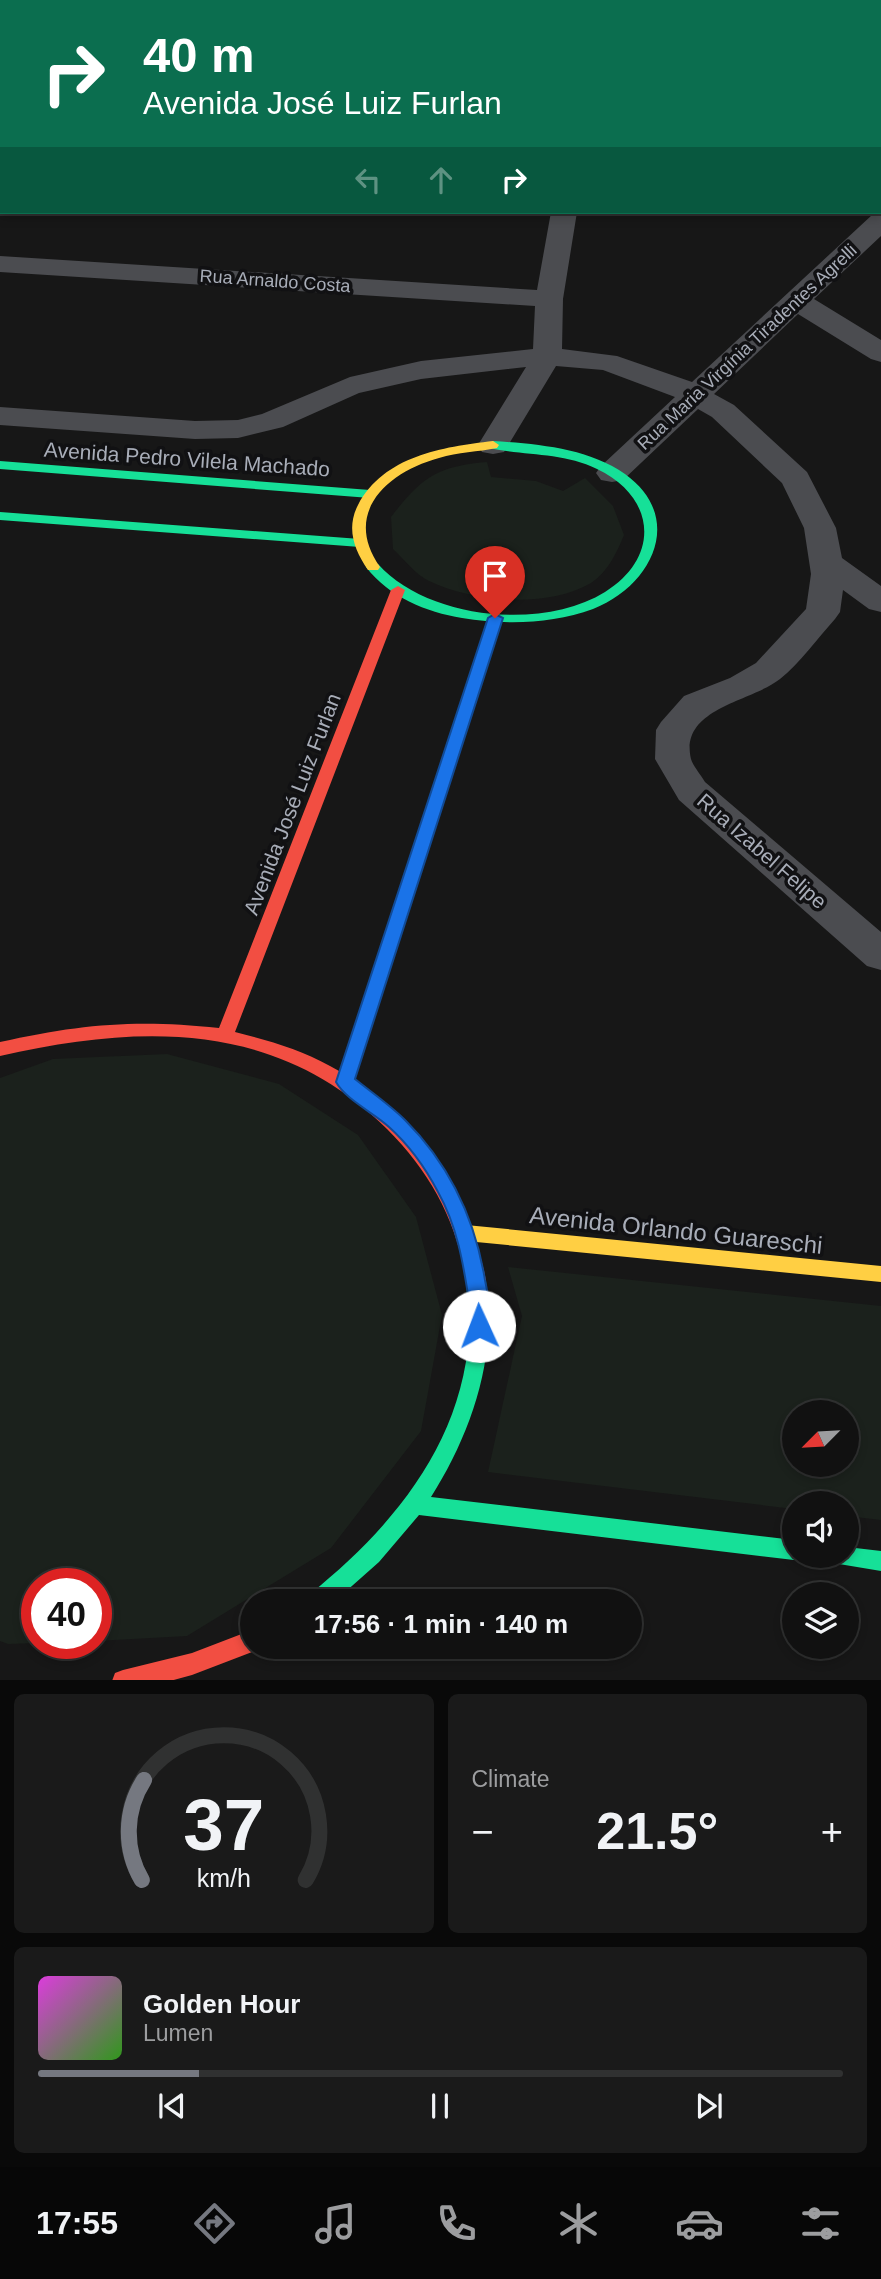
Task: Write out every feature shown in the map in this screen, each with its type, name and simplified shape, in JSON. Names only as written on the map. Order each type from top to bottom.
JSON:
[{"type":"street","points":[[493,445],[547,356],[549,299],[564,214]]},
{"type":"street","name":"Rua Maria Virgínia Tiradentes Agrelli","points":[[612,473],[881,221]]},
{"type":"street","name":"Rua Arnaldo Costa","points":[[0,264],[549,299]]},
{"type":"street","points":[[796,300],[881,353]]},
{"type":"street","points":[[0,416],[195,430],[239,429],[272,421],[349,386],[421,370],[547,356],[607,362],[670,383],[723,411],[796,479],[820,528],[826,562],[881,602]]},
{"type":"street","points":[[493,445],[545,448],[581,458],[612,473],[629,485],[649,514],[653,530],[652,545],[646,561],[635,576],[620,589],[577,609],[524,618],[495,618],[442,609],[398,590],[373,568],[360,543],[359,518],[370,494],[400,469],[420,459],[467,447],[493,445]]},
{"type":"street","name":"Avenida Pedro Vilela Machado","points":[[0,465],[370,494]]},
{"type":"street","points":[[0,516],[360,543]]},
{"type":"street","name":"Rua Izabel Felipe","points":[[826,562],[828,574],[822,612],[768,671],[743,686],[696,704],[674,730],[673,759],[692,791],[881,955]]},
{"type":"street","name":"Avenida José Luiz Furlan","points":[[225,1034],[398,590]]},
{"type":"street","points":[[345,1082],[495,618]]},
{"type":"street","points":[[0,1049],[71,1032],[109,1027],[148,1026],[225,1034],[287,1053],[345,1082],[397,1123],[438,1173],[466,1233],[480,1307],[479,1346],[474,1373],[459,1426],[442,1466],[417,1505],[383,1546],[335,1589]]},
{"type":"street","name":"Avenida Orlando Guareschi","points":[[466,1233],[881,1274]]},
{"type":"street","points":[[417,1505],[782,1549]]},
{"type":"street","points":[[859,1558],[881,1561]]},
{"type":"street","points":[[131,1680],[192,1664],[240,1646]]},
{"type":"shaded area","points":[[487,462],[491,477],[536,481],[563,491],[585,478],[613,506],[624,535],[615,555],[602,573],[591,583],[553,597],[510,600],[467,594],[447,588],[429,581],[410,566],[393,549],[391,517],[421,484],[432,476],[455,467]]},
{"type":"shaded area","points":[[167,1054],[279,1084],[358,1135],[416,1217],[442,1315],[421,1431],[331,1548],[264,1589],[240,1589],[240,1604],[187,1636],[112,1640],[112,1568],[21,1568],[21,1644],[0,1641],[0,1078],[53,1059]]},
{"type":"shaded area","points":[[508,1267],[881,1306],[881,1520],[859,1517],[859,1491],[782,1491],[782,1508],[488,1472],[522,1316]]},
{"type":"traffic: fast","points":[[373,567],[393,586],[417,600],[457,613],[493,617],[517,618],[566,612],[611,594],[629,580],[643,560],[652,535],[648,509],[637,491],[621,477],[581,458],[558,452],[493,445]]},
{"type":"traffic: fast","points":[[0,465],[370,494]]},
{"type":"traffic: fast","points":[[0,516],[360,543]]},
{"type":"traffic: fast","points":[[333,1589],[395,1530],[416,1503],[450,1444],[462,1411],[477,1349],[479,1325],[476,1281]]},
{"type":"traffic: fast","points":[[417,1505],[782,1549]]},
{"type":"traffic: fast","points":[[859,1558],[881,1561]]},
{"type":"traffic: slow","points":[[373,567],[362,548],[358,527],[361,512],[370,494],[383,480],[416,461],[455,450],[493,445]]},
{"type":"traffic: slow","points":[[345,1082],[430,819]]},
{"type":"traffic: slow","points":[[466,1233],[881,1274]]},
{"type":"traffic: jam","points":[[225,1034],[398,590]]},
{"type":"traffic: jam","points":[[430,819],[495,618]]},
{"type":"traffic: jam","points":[[0,1049],[55,1037],[111,1030],[167,1029],[222,1035],[274,1049],[324,1071],[370,1102],[412,1143],[435,1173],[462,1225],[476,1281]]},
{"type":"traffic: jam","points":[[127,1680],[192,1664],[240,1646]]},
{"type":"route","points":[[479,1326],[480,1307],[475,1269],[466,1233],[454,1202],[438,1173],[397,1123],[345,1082],[495,618]]}]
